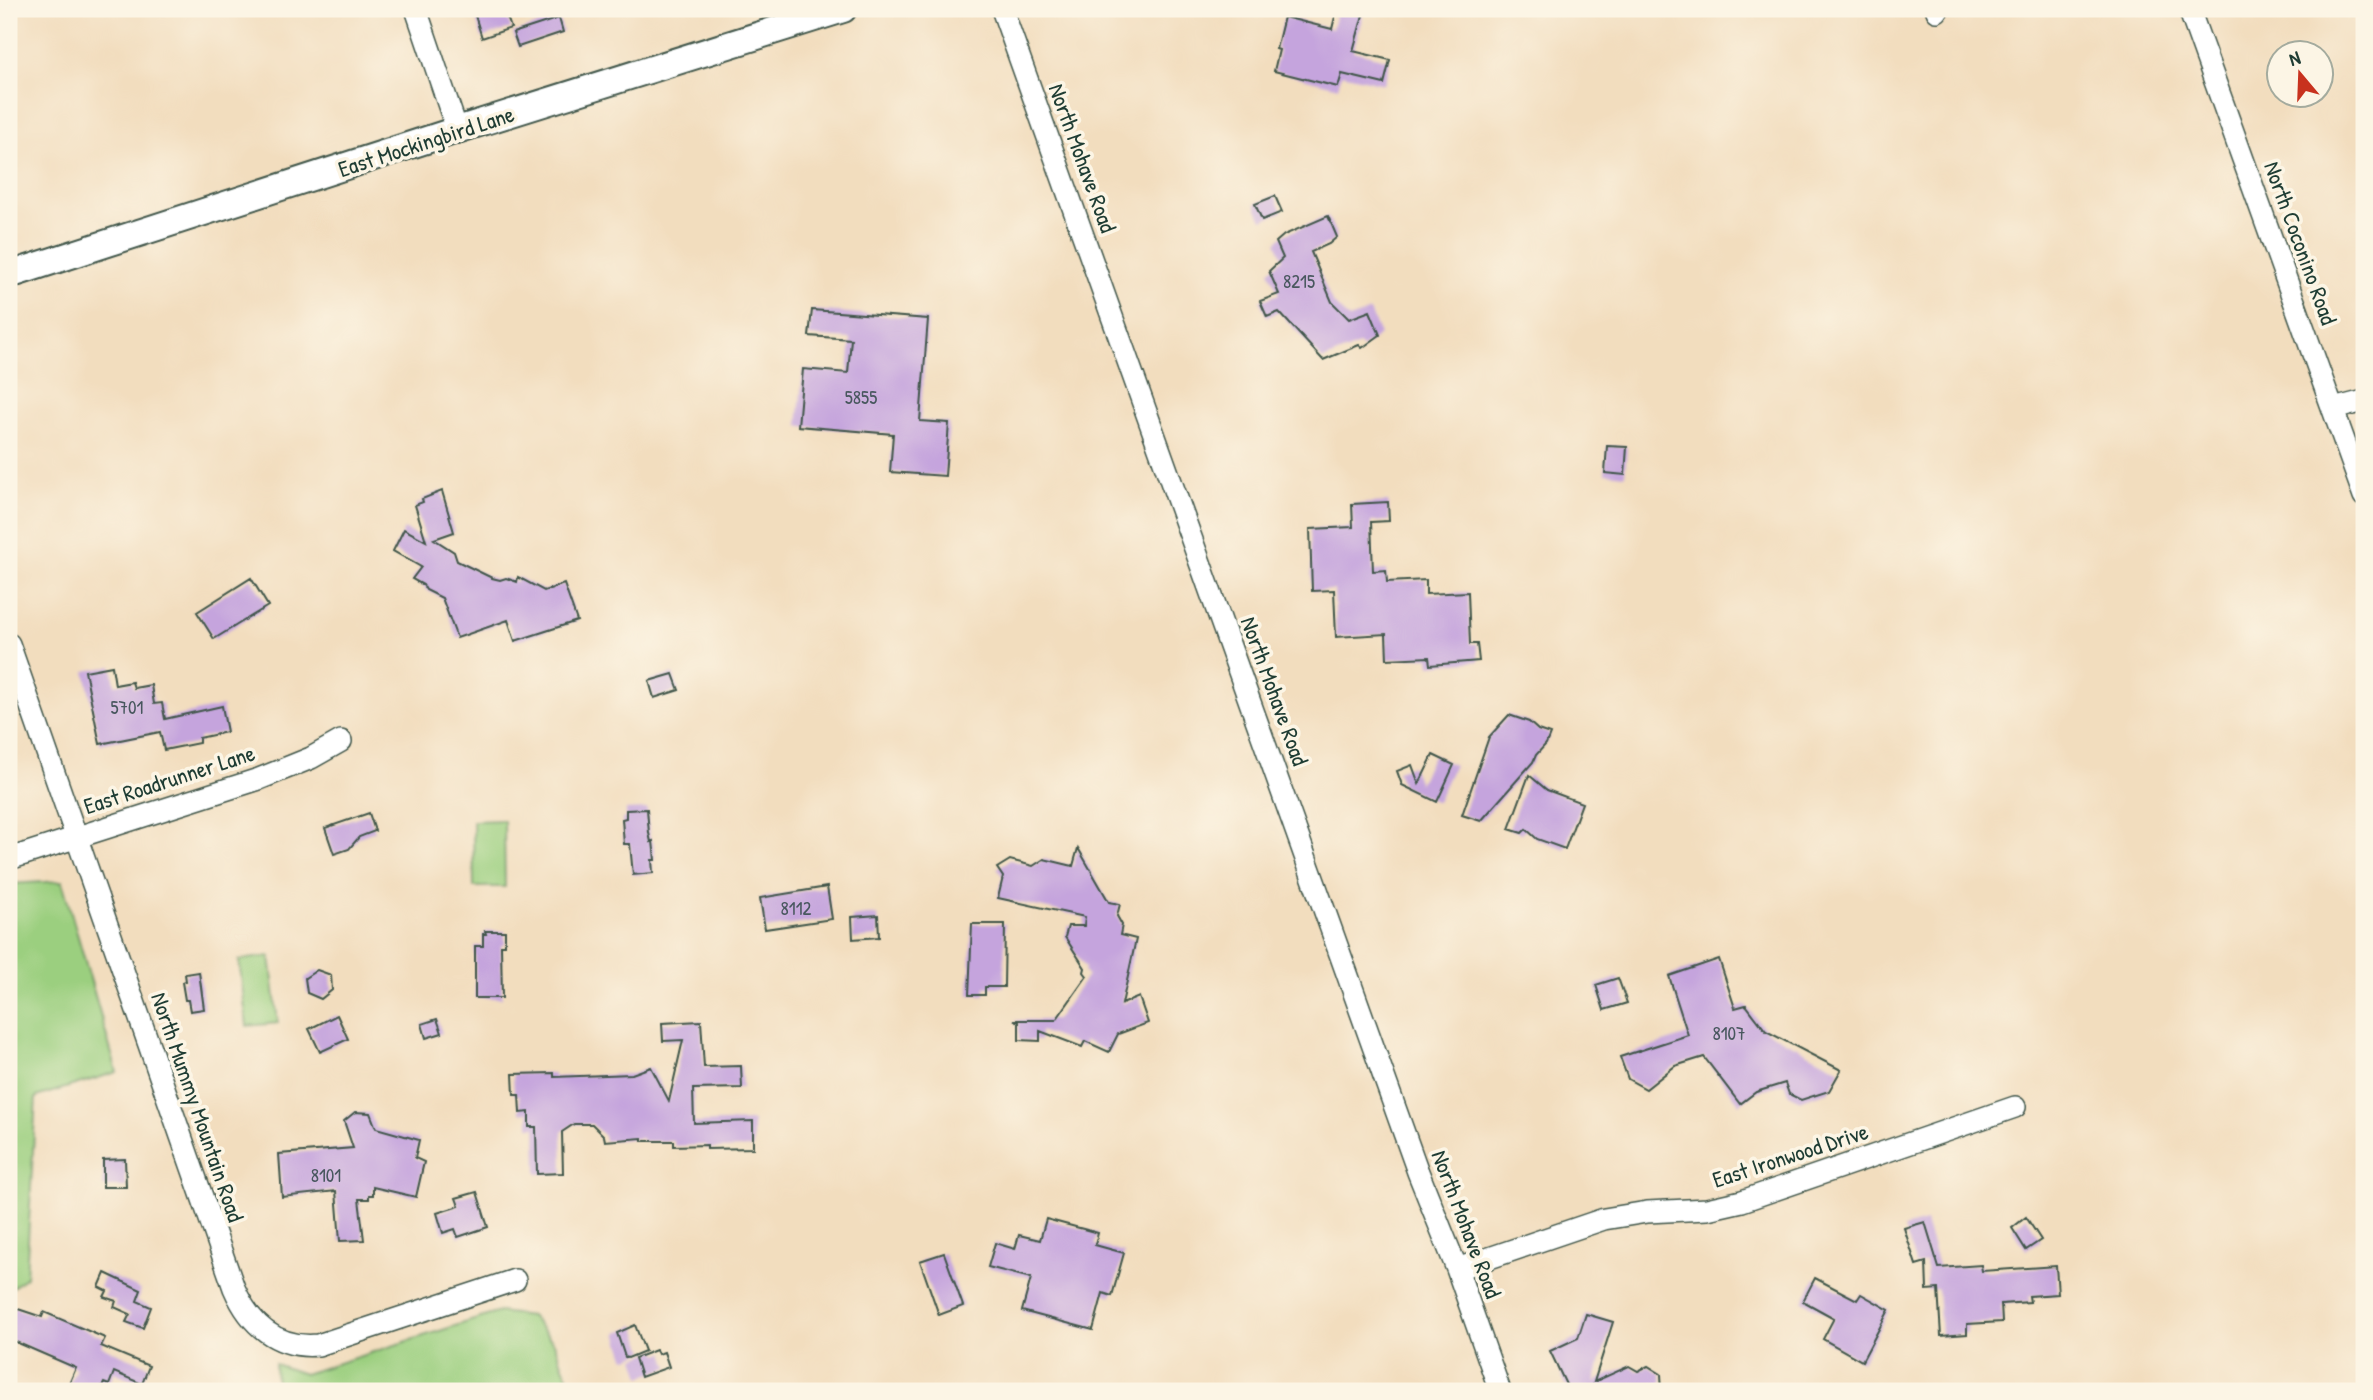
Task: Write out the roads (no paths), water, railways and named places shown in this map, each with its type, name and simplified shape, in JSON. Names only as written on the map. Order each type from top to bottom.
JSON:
[{"type":"street","points":[[416,9],[457,130]]},
{"type":"street","name":"East Mockingbird Lane","points":[[9,275],[843,9]]},
{"type":"street","name":"North Mohave Road","points":[[1002,9],[1414,1159],[1500,1391]]},
{"type":"street","name":"North Coconino Road","points":[[2189,9],[2364,496]]},
{"type":"street","points":[[2333,409],[2364,401]]},
{"type":"street","name":"North Mummy Mountain Road","points":[[9,644],[234,1288],[240,1303],[253,1320],[276,1338],[302,1346],[318,1345],[514,1280]]},
{"type":"street","name":"East Roadrunner Lane","points":[[9,859],[259,779],[311,758],[341,741]]},
{"type":"street","name":"East Ironwood Drive","points":[[1457,1269],[1604,1219],[1647,1212],[1707,1209],[1741,1201],[2015,1107]]}]
